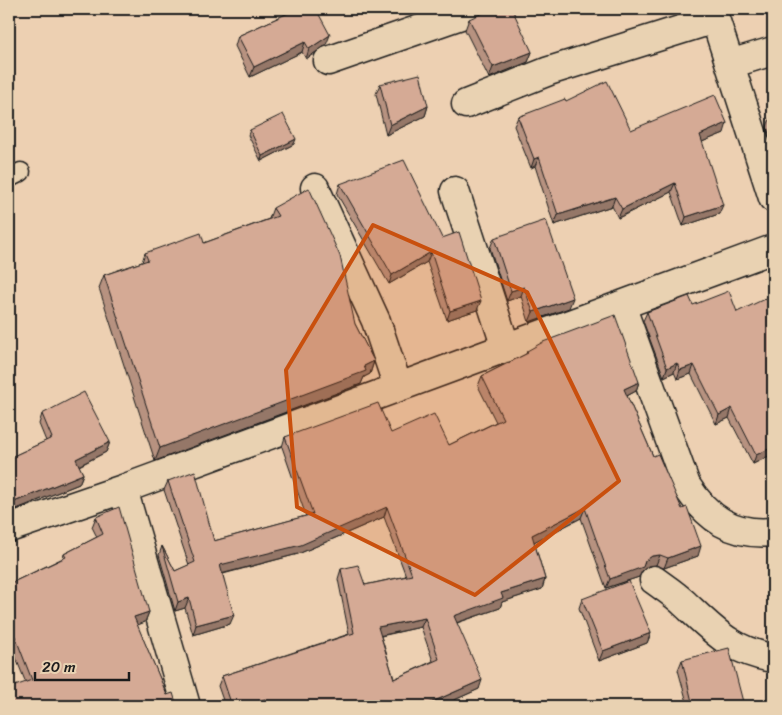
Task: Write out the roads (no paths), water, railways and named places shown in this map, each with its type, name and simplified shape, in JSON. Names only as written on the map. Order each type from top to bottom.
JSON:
[{"type":"street","points":[[328,61],[478,9]]},
{"type":"street","points":[[466,104],[549,71],[714,14],[773,198]]},
{"type":"street","points":[[730,64],[773,51]]},
{"type":"street","points":[[315,188],[376,321],[398,387]]},
{"type":"street","points":[[455,191],[506,348]]},
{"type":"street","points":[[9,528],[123,489],[773,249]]},
{"type":"street","points":[[621,305],[686,484],[698,504],[718,522],[756,533],[773,532]]},
{"type":"street","points":[[123,489],[186,706]]},
{"type":"street","points":[[654,580],[684,602],[718,636],[753,655],[773,658]]}]
